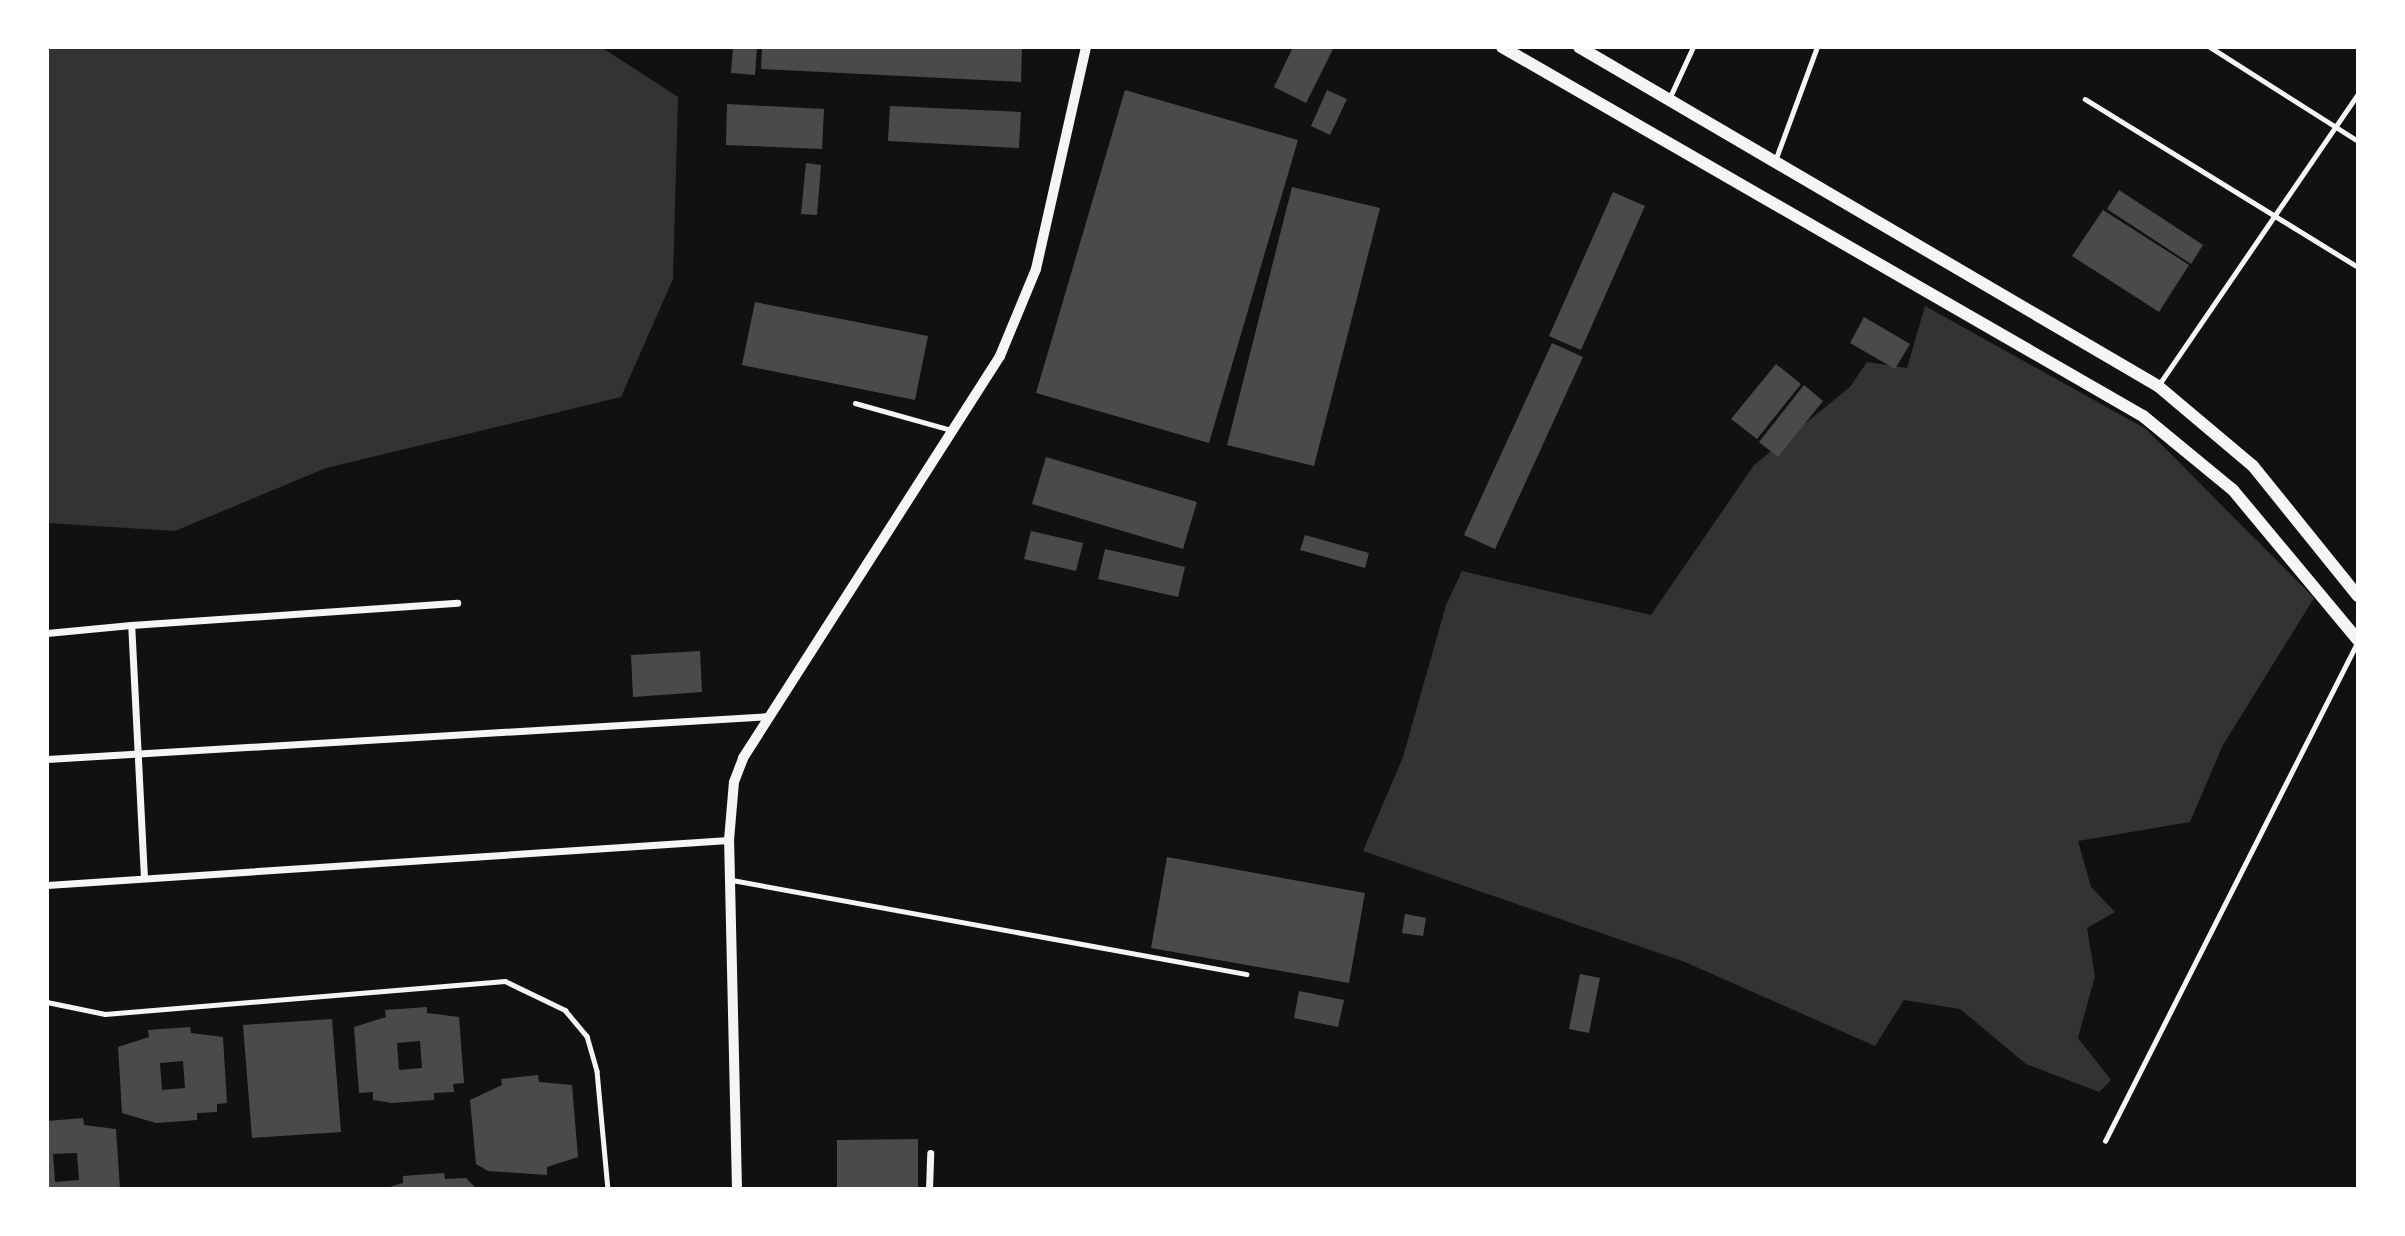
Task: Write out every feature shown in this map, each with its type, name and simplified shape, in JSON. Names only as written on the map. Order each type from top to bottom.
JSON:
[{"type":"main road","points":[[1502,47],[2143,416],[2233,490],[2358,641]]},
{"type":"main road","points":[[1579,47],[2158,386],[2253,466],[2358,596]]},
{"type":"street","points":[[737,1189],[729,840],[734,782],[771,716],[955,431],[1000,356],[1036,268],[1086,47]]},
{"type":"street","points":[[47,633],[457,603]]},
{"type":"street","points":[[131,625],[144,878]]},
{"type":"street","points":[[47,760],[771,716]]},
{"type":"street","points":[[47,885],[729,840]]},
{"type":"street","points":[[929,1189],[930,1153]]},
{"type":"lane","points":[[1669,100],[1693,47]]},
{"type":"lane","points":[[1775,161],[1817,47]]},
{"type":"lane","points":[[2210,47],[2358,141]]},
{"type":"lane","points":[[2158,386],[2358,94]]},
{"type":"lane","points":[[2085,99],[2358,267]]},
{"type":"lane","points":[[855,403],[955,431]]},
{"type":"lane","points":[[2105,1141],[2358,641]]},
{"type":"lane","points":[[732,880],[1246,974]]},
{"type":"lane","points":[[47,1002],[113,1013],[505,981],[565,1010],[587,1036],[597,1071],[608,1189]]},
{"type":"shaded area","points":[[47,47],[601,47],[678,97],[673,279],[621,397],[326,468],[175,531],[47,523]]},
{"type":"shaded area","points":[[1925,306],[2146,429],[2314,598],[2223,745],[2190,822],[2078,841],[2091,887],[2115,912],[2087,928],[2095,976],[2078,1038],[2111,1080],[2099,1092],[2026,1064],[1960,1009],[1904,1000],[1875,1046],[1685,962],[1363,851],[1403,757],[1446,605],[1462,571],[1651,615],[1754,465],[1850,387],[1867,362],[1907,368]]},
{"type":"building","points":[[733,47],[757,47],[755,75],[731,73]]},
{"type":"building","points":[[762,47],[1022,47],[1021,82],[761,69]]},
{"type":"building","points":[[1293,47],[1334,47],[1306,103],[1274,87]]},
{"type":"building","points":[[1125,90],[1298,140],[1209,443],[1036,393]]},
{"type":"building","points":[[1327,90],[1347,99],[1330,135],[1311,126]]},
{"type":"building","points":[[727,104],[824,109],[822,149],[726,145]]},
{"type":"building","points":[[890,106],[1021,112],[1019,148],[888,141]]},
{"type":"building","points":[[806,163],[821,165],[817,215],[801,214]]},
{"type":"building","points":[[1292,187],[1380,208],[1314,466],[1227,445]]},
{"type":"building","points":[[2119,190],[2203,245],[2191,264],[2107,209]]},
{"type":"building","points":[[1613,192],[1645,206],[1581,350],[1549,336]]},
{"type":"building","points":[[2103,210],[2189,265],[2159,312],[2072,256]]},
{"type":"building","points":[[755,302],[928,336],[915,400],[742,365]]},
{"type":"building","points":[[1864,317],[1910,344],[1895,369],[1850,343]]},
{"type":"building","points":[[1552,343],[1583,357],[1495,549],[1464,535]]},
{"type":"building","points":[[1776,364],[1801,384],[1757,439],[1731,419]]},
{"type":"building","points":[[1804,385],[1823,401],[1778,457],[1759,442]]},
{"type":"building","points":[[1046,457],[1197,502],[1183,549],[1032,504]]},
{"type":"building","points":[[1031,531],[1083,543],[1076,571],[1024,559]]},
{"type":"building","points":[[1305,535],[1369,553],[1365,568],[1300,550]]},
{"type":"building","points":[[1105,549],[1185,567],[1178,597],[1098,579]]},
{"type":"building","points":[[700,651],[702,692],[633,697],[631,655]]},
{"type":"building","points":[[1167,857],[1365,893],[1349,983],[1151,948]]},
{"type":"building","points":[[1405,914],[1426,918],[1423,936],[1402,933]]},
{"type":"building","points":[[1580,974],[1600,978],[1589,1033],[1569,1029]]},
{"type":"building","points":[[1299,991],[1344,1000],[1338,1027],[1294,1018]]},
{"type":"building","points":[[427,1007],[427,1013],[459,1017],[464,1083],[453,1084],[454,1092],[434,1093],[434,1100],[392,1103],[373,1100],[373,1092],[359,1093],[354,1027],[386,1017],[385,1010]],"holes":[[[420,1041],[422,1068],[399,1070],[397,1043]]]},
{"type":"building","points":[[332,1019],[341,1132],[252,1138],[243,1025]]},
{"type":"building","points":[[190,1027],[191,1033],[223,1037],[227,1103],[217,1104],[217,1112],[197,1113],[197,1120],[156,1123],[122,1113],[118,1047],[149,1037],[148,1030]],"holes":[[[183,1061],[185,1088],[162,1090],[160,1063]]]},
{"type":"building","points":[[538,1075],[539,1082],[572,1085],[578,1157],[547,1167],[547,1175],[488,1171],[476,1164],[470,1100],[502,1085],[501,1079]]},
{"type":"building","points":[[83,1118],[84,1125],[116,1129],[120,1189],[47,1189],[47,1121]],"holes":[[[77,1153],[79,1180],[55,1182],[53,1154]]]},
{"type":"building","points":[[918,1139],[918,1189],[837,1189],[837,1140]]},
{"type":"building","points":[[444,1173],[445,1179],[466,1178],[477,1189],[383,1189],[403,1183],[403,1176]]}]
